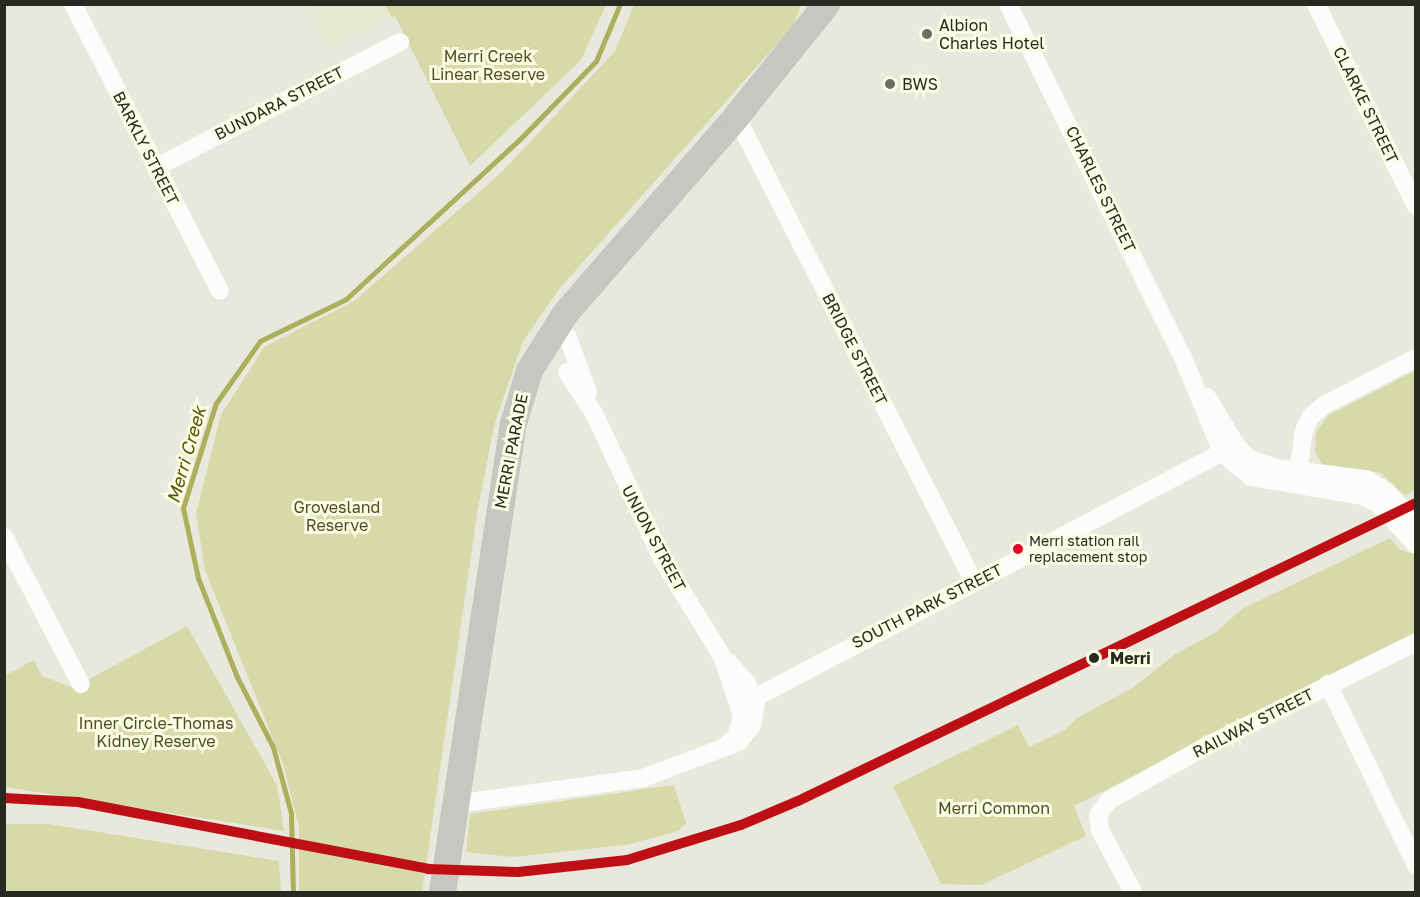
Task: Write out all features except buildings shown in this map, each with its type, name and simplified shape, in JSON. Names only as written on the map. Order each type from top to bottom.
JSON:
[{"type":"main road","name":"MERRI PARADE","points":[[442,892],[513,423],[529,370],[557,323],[736,116],[826,4]]},
{"type":"street","name":"BARKLY STREET","points":[[73,4],[158,166],[219,291]]},
{"type":"street","name":"CLARKE STREET","points":[[1316,4],[1416,206]]},
{"type":"street","name":"CHARLES STREET","points":[[1012,10],[1230,450],[1246,475],[1370,481],[1387,492],[1416,524]]},
{"type":"street","name":"BUNDARA STREET","points":[[158,166],[400,42]]},
{"type":"street","name":"BRIDGE STREET","points":[[736,116],[974,582]]},
{"type":"street","name":"UNION STREET","points":[[557,323],[568,338],[595,415],[642,522],[722,656],[746,682],[747,701]]},
{"type":"street","points":[[1297,477],[1304,430],[1311,416],[1324,405],[1416,358]]},
{"type":"street","name":"UNION STREET","points":[[567,372],[595,415]]},
{"type":"street","name":"SOUTH PARK STREET","points":[[747,701],[1230,450]]},
{"type":"street","name":"CHARLES STREET","points":[[1297,477],[1352,492],[1374,502],[1416,545]]},
{"type":"street","points":[[4,537],[81,684]]},
{"type":"street","name":"RAILWAY STREET","points":[[1133,892],[1101,830],[1098,815],[1108,801],[1328,684],[1416,642]]},
{"type":"street","points":[[1328,684],[1416,865]]},
{"type":"street","points":[[454,804],[625,781],[739,742],[749,730],[756,710],[747,701]]},
{"type":"shaded area","points":[[308,5],[385,5],[392,17],[330,49]]},
{"type":"green space","name":"Merri Creek Linear Reserve","points":[[385,5],[606,5],[581,60],[470,166],[395,16],[392,17]]},
{"type":"green space","name":"Grovesland Reserve","points":[[634,5],[801,5],[793,26],[560,288],[523,341],[494,426],[478,508],[422,892],[299,892],[299,827],[283,764],[205,570],[196,513],[221,415],[264,347],[354,301],[501,173],[615,51]]},
{"type":"green space","points":[[1415,371],[1415,490],[1405,496],[1381,473],[1322,464],[1315,452],[1316,432],[1329,415]]},
{"type":"green space","name":"Merri Common","points":[[1390,538],[1400,550],[1415,554],[1415,633],[1074,806],[1086,836],[981,885],[941,884],[893,786],[1018,725],[1029,747],[1065,730],[1077,718],[1134,687],[1174,655],[1216,632],[1242,609]]},
{"type":"green space","name":"Inner Circle-Thomas Kidney Reserve","points":[[187,626],[277,785],[284,831],[5,787],[4,676],[34,660],[42,676],[73,688]]},
{"type":"green space","points":[[674,785],[686,823],[678,831],[626,845],[513,857],[466,852],[470,814]]},
{"type":"green space","points":[[5,824],[49,824],[279,861],[281,892],[5,892]]},
{"type":"waterway","name":"Merri Creek","points":[[293,892],[291,813],[273,747],[237,677],[198,578],[183,508],[216,403],[260,341],[346,299],[520,139],[596,61],[620,4]]},
{"type":"transit line","points":[[4,798],[78,802],[428,869],[518,872],[627,860],[741,825],[798,801],[1416,503]]},
{"type":"place","name":"Albion Charles Hotel","points":[[927,34]]},
{"type":"place","name":"BWS","points":[[890,84]]},
{"type":"place","name":"Merri station rail replacement stop","points":[[1018,549]]},
{"type":"place","name":"Merri","points":[[1094,658]]}]
